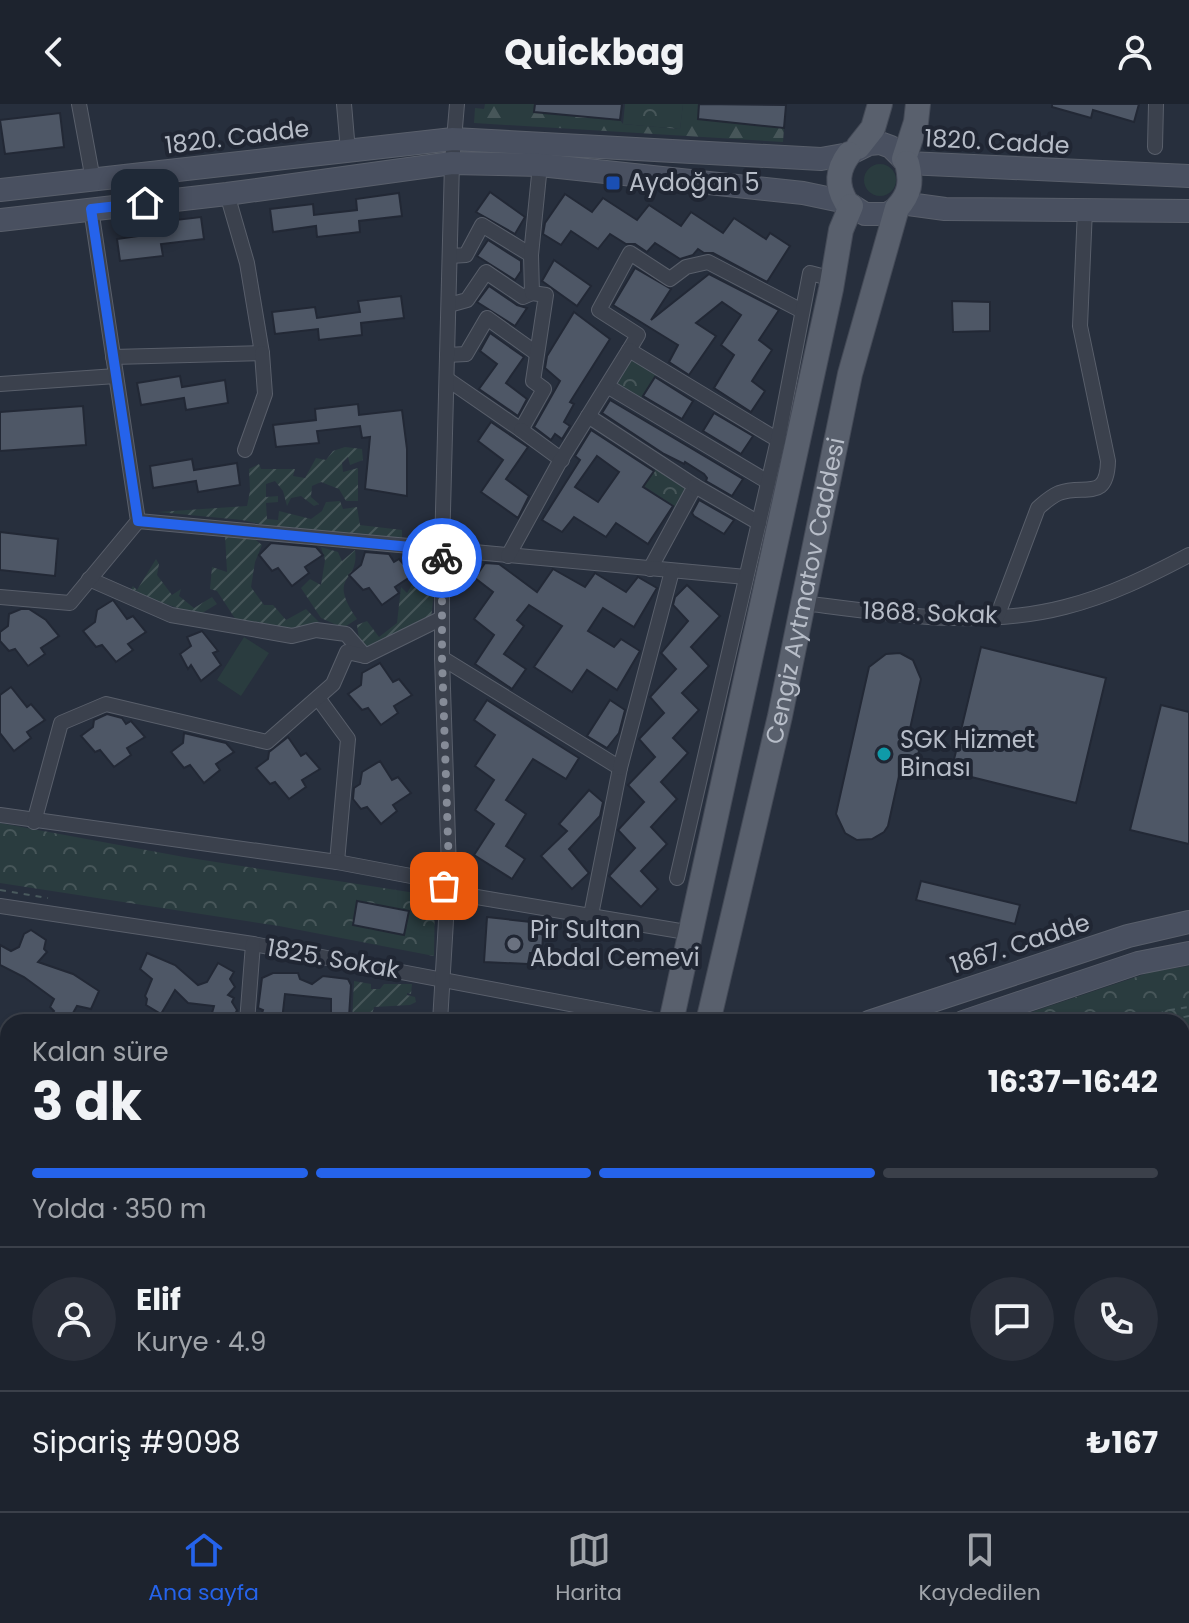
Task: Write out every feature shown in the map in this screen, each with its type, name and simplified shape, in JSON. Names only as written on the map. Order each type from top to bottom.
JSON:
[{"type":"main road","name":"Cengiz Aytmatov Caddesi","points":[[673,1014],[849,204],[841,193],[839,172],[873,128],[880,104]]},
{"type":"main road","name":"Cengiz Aytmatov Caddesi","points":[[710,1014],[804,603],[850,374],[899,206],[910,188],[906,161],[918,104]]},
{"type":"main road","name":"1820. Cadde","points":[[0,190],[453,139],[821,159],[880,143],[891,147],[906,161],[1189,176]]},
{"type":"main road","points":[[0,220],[227,194],[452,163],[540,165],[803,193],[849,204],[865,214],[876,216],[899,206],[1189,211]]},
{"type":"main road","name":"1867. Cadde","points":[[893,1014],[1128,936],[1189,922]]},
{"type":"main road","points":[[987,1014],[1138,963],[1189,953]]},
{"type":"street","points":[[79,104],[93,180]]},
{"type":"street","points":[[344,104],[348,151]]},
{"type":"street","points":[[440,1014],[448,888],[442,550],[452,163],[457,104]]},
{"type":"street","points":[[1155,147],[1156,104]]},
{"type":"street","points":[[532,293],[531,255],[540,165]]},
{"type":"street","points":[[227,194],[247,263],[262,353],[265,394],[245,450]]},
{"type":"street","points":[[0,597],[70,603],[138,521],[91,209]]},
{"type":"street","points":[[997,617],[1038,508],[1048,498],[1059,494],[1095,490],[1105,483],[1108,473],[1080,326],[1085,209]]},
{"type":"street","points":[[450,256],[466,255],[482,225],[531,255]]},
{"type":"street","points":[[508,556],[638,335],[599,310],[630,253],[670,279],[686,267],[708,262],[802,311]]},
{"type":"street","points":[[449,305],[467,300],[486,272],[523,297],[532,293],[546,295],[533,381],[544,389],[521,430]]},
{"type":"street","points":[[677,878],[778,440],[810,273],[833,279]]},
{"type":"street","points":[[447,355],[466,354],[487,318],[536,353]]},
{"type":"street","points":[[629,350],[778,440]]},
{"type":"street","points":[[113,357],[262,353]]},
{"type":"street","points":[[0,384],[116,376]]},
{"type":"street","points":[[447,379],[562,460]]},
{"type":"street","points":[[607,386],[768,482]]},
{"type":"street","points":[[588,416],[695,486],[759,523]]},
{"type":"street","points":[[650,569],[695,486]]},
{"type":"street","points":[[138,521],[746,577]]},
{"type":"street","name":"1868. Sokak","points":[[804,603],[964,619],[1038,613],[1097,598],[1189,555]]},
{"type":"street","points":[[591,915],[620,768],[672,571]]},
{"type":"street","points":[[89,579],[171,615],[292,636],[316,630],[346,634],[365,656]]},
{"type":"street","points":[[34,822],[61,723],[106,704],[267,742],[333,684],[347,652],[365,656],[442,618]]},
{"type":"street","points":[[442,658],[620,768]]},
{"type":"street","points":[[318,698],[348,739],[337,862]]},
{"type":"street","points":[[0,815],[337,862],[432,880],[466,896],[692,933]]},
{"type":"street","name":"1825. Sokak","points":[[0,906],[253,944],[624,1014]]},
{"type":"street","points":[[248,1014],[253,944]]},
{"type":"path","points":[[1158,1014],[1189,1007]]},
{"type":"green space","points":[[485,104],[535,104],[534,112],[680,129],[683,104],[699,104],[698,119],[784,128],[783,142],[474,123],[475,108],[484,109]]},
{"type":"green space","points":[[625,104],[683,104],[680,129],[623,124]]},
{"type":"green space","points":[[880,164],[891,169],[896,180],[891,191],[880,196],[869,191],[864,180],[869,169]]},
{"type":"green space","points":[[629,350],[660,369],[637,404],[607,386]]},
{"type":"green space","points":[[345,447],[362,449],[363,460],[350,465],[348,457],[342,463],[343,472],[358,468],[358,501],[346,501],[339,489],[321,482],[312,486],[311,497],[319,504],[314,506],[301,496],[291,498],[287,506],[283,491],[275,481],[266,484],[266,497],[278,496],[278,502],[266,503],[267,519],[278,520],[279,511],[311,519],[322,511],[326,502],[340,501],[343,509],[357,507],[360,525],[402,530],[402,541],[158,512],[247,506],[249,469],[259,464],[261,469],[295,469],[293,476],[305,478],[316,458],[326,460],[333,451]]},
{"type":"green space","points":[[657,466],[695,486],[681,511],[644,486]]},
{"type":"green space","points":[[225,535],[251,536],[262,545],[255,562],[251,587],[264,605],[273,605],[286,620],[306,609],[319,622],[292,631],[238,623],[217,591],[210,589],[212,567],[227,572]]},
{"type":"green space","points":[[321,547],[338,552],[342,561],[355,550],[353,569],[346,580],[344,594],[357,619],[343,628],[321,618],[301,588],[310,579],[321,585],[325,560]]},
{"type":"green space","points":[[412,554],[437,566],[431,619],[367,649],[359,639],[357,625],[367,621],[379,637],[397,623],[401,587],[407,593],[416,578],[407,558]]},
{"type":"green space","points":[[156,559],[159,564],[157,575],[172,595],[181,589],[179,596],[194,608],[212,597],[217,604],[199,615],[129,592],[133,586],[137,590]]},
{"type":"green space","points":[[244,637],[269,653],[241,696],[217,680]]},
{"type":"green space","points":[[0,823],[184,857],[435,896],[434,956],[279,926],[0,883]]},
{"type":"green space","points":[[1189,966],[1189,1014],[1026,1014],[1151,972]]},
{"type":"green space","points":[[354,981],[371,984],[371,989],[380,989],[384,984],[412,984],[411,994],[407,995],[415,997],[416,1002],[374,1007],[372,1014],[352,1014]]},
{"type":"building","points":[[535,104],[622,104],[620,120],[534,112]]},
{"type":"building","points":[[699,104],[786,105],[784,128],[698,119]]},
{"type":"building","points":[[1052,104],[1139,104],[1134,122],[1093,110],[1091,118],[1052,107]]},
{"type":"building","points":[[60,113],[64,147],[5,154],[0,120]]},
{"type":"building","points":[[490,192],[525,217],[515,234],[476,212]]},
{"type":"building","points":[[399,193],[402,216],[359,221],[360,232],[317,237],[316,226],[273,232],[270,209],[313,204],[314,215],[357,210],[356,199]]},
{"type":"building","points":[[565,194],[592,212],[603,198],[637,220],[649,205],[681,226],[691,212],[723,233],[734,218],[766,239],[770,233],[790,246],[767,282],[713,253],[698,249],[693,255],[680,259],[655,243],[647,252],[610,234],[598,249],[571,231],[561,245],[543,234],[545,223]]},
{"type":"building","points":[[201,217],[204,239],[161,244],[163,256],[120,261],[117,239],[160,233],[158,222]]},
{"type":"building","points":[[488,240],[521,261],[521,271],[515,280],[477,256]]},
{"type":"building","points":[[554,260],[591,286],[577,306],[542,281]]},
{"type":"building","points":[[635,268],[671,289],[651,320],[709,274],[779,310],[759,340],[772,350],[752,381],[765,391],[751,412],[714,388],[734,355],[721,345],[741,315],[722,302],[696,323],[716,336],[689,375],[669,362],[678,345],[613,305]]},
{"type":"building","points":[[489,286],[517,305],[527,308],[515,326],[477,302]]},
{"type":"building","points":[[401,296],[404,318],[361,323],[362,335],[319,340],[318,329],[275,334],[272,312],[315,307],[317,318],[360,312],[358,301]]},
{"type":"building","points":[[952,301],[990,302],[990,331],[953,332]]},
{"type":"building","points":[[574,312],[610,339],[570,402],[574,404],[564,422],[570,426],[562,439],[555,434],[551,440],[534,427],[560,381],[545,368],[547,356]]},
{"type":"building","points":[[490,333],[524,357],[506,383],[527,399],[518,416],[479,389],[497,364],[480,351]]},
{"type":"building","points":[[180,376],[182,387],[225,380],[228,403],[186,410],[184,398],[141,405],[137,383]]},
{"type":"building","points":[[655,377],[693,401],[682,419],[643,396]]},
{"type":"building","points":[[610,400],[743,479],[732,496],[706,481],[704,474],[664,454],[602,413]]},
{"type":"building","points":[[358,404],[359,415],[402,410],[407,449],[407,496],[365,489],[370,437],[362,438],[360,426],[317,431],[319,443],[276,447],[273,425],[316,420],[315,409]]},
{"type":"building","points":[[83,406],[86,445],[0,451],[0,412]]},
{"type":"building","points":[[714,413],[753,436],[741,454],[703,431]]},
{"type":"building","points":[[491,422],[528,447],[506,479],[529,496],[518,518],[481,492],[503,460],[478,441]]},
{"type":"building","points":[[591,430],[654,471],[643,487],[673,506],[648,544],[616,523],[606,537],[574,517],[562,532],[542,520],[580,460],[575,456]],"holes":[[[597,456],[619,472],[598,502],[575,487]]]},
{"type":"building","points":[[192,459],[194,470],[237,463],[240,485],[198,492],[196,481],[153,488],[150,466]]},
{"type":"building","points":[[699,500],[734,520],[724,534],[694,516],[692,513]]},
{"type":"building","points":[[0,532],[58,539],[55,576],[0,570]]},
{"type":"building","points":[[271,543],[316,547],[323,555],[305,567],[309,573],[292,586],[278,568],[272,571],[259,555]]},
{"type":"building","points":[[365,552],[389,554],[394,562],[399,559],[413,575],[395,587],[399,593],[382,605],[369,588],[363,590],[349,575],[361,565]]},
{"type":"building","points":[[485,563],[499,564],[537,592],[553,569],[585,587],[595,573],[626,592],[638,577],[657,588],[634,627],[603,608],[588,631],[614,647],[621,639],[640,651],[617,690],[587,670],[572,692],[534,667],[562,626],[529,605],[517,620],[524,626],[504,654],[526,669],[512,689],[475,664],[494,635],[474,619],[493,592],[475,578]]},
{"type":"building","points":[[687,585],[720,616],[691,647],[709,666],[682,693],[699,710],[673,738],[688,753],[661,782],[677,799],[651,827],[667,844],[641,871],[658,889],[641,907],[609,876],[635,848],[618,830],[644,802],[628,785],[655,757],[639,739],[664,713],[650,697],[676,669],[661,653],[688,621],[673,605],[675,597]]},
{"type":"building","points":[[113,600],[127,619],[133,616],[146,632],[128,644],[133,650],[116,662],[102,645],[96,647],[83,631],[95,622],[97,610]]},
{"type":"building","points":[[29,609],[46,620],[59,636],[41,648],[45,654],[28,666],[15,649],[9,651],[0,641],[0,632],[8,626],[9,614]]},
{"type":"building","points":[[202,631],[218,651],[213,653],[221,665],[201,681],[191,665],[188,669],[180,654],[191,646],[187,637]]},
{"type":"building","points":[[981,647],[1106,678],[1076,803],[951,772]]},
{"type":"building","points":[[900,653],[913,660],[921,679],[908,738],[921,741],[915,770],[901,767],[884,832],[872,839],[857,840],[845,833],[836,814],[869,667],[886,654]]},
{"type":"building","points":[[380,663],[393,682],[399,679],[412,695],[394,706],[398,713],[381,725],[368,708],[362,710],[348,694],[361,685],[362,673]]},
{"type":"building","points":[[11,687],[27,707],[31,704],[45,720],[27,732],[31,738],[14,751],[0,733],[0,695]]},
{"type":"building","points":[[487,700],[579,758],[566,779],[533,759],[506,800],[526,814],[506,846],[525,859],[512,879],[474,855],[494,824],[475,810],[494,780],[475,766],[495,735],[474,720]]},
{"type":"building","points":[[610,700],[625,710],[619,733],[607,748],[587,736]]},
{"type":"building","points":[[1161,705],[1189,712],[1189,844],[1130,830]]},
{"type":"building","points":[[107,714],[122,718],[126,724],[131,721],[145,737],[127,748],[131,755],[114,767],[100,750],[95,752],[81,736],[93,727],[94,720]]},
{"type":"building","points":[[184,733],[226,743],[234,752],[216,764],[220,770],[204,783],[190,765],[184,768],[171,752],[183,743]]},
{"type":"building","points":[[288,737],[301,756],[306,753],[320,769],[302,780],[306,787],[289,799],[275,782],[270,784],[256,768],[268,759],[269,752]]},
{"type":"building","points":[[380,761],[392,780],[398,777],[411,793],[393,805],[397,811],[381,824],[367,807],[361,809],[353,799],[354,788],[360,784],[362,772]]},
{"type":"building","points":[[589,790],[603,802],[600,816],[569,849],[589,873],[572,889],[541,856],[567,831],[559,824]]},
{"type":"building","points":[[921,881],[1020,905],[1015,924],[916,900]]},
{"type":"building","points":[[357,901],[409,911],[404,935],[353,925]]},
{"type":"building","name":"Pir Sultan Abdal Cemevi","points":[[487,917],[531,922],[535,931],[543,935],[542,953],[530,953],[528,964],[484,962]]},
{"type":"building","points":[[31,930],[46,940],[44,949],[47,952],[38,962],[73,974],[99,991],[91,1009],[77,1006],[72,1014],[52,1014],[54,1011],[50,1007],[54,999],[24,977],[0,965],[0,945],[11,951],[19,947],[24,934]]},
{"type":"building","points":[[147,953],[175,965],[198,985],[207,982],[218,963],[234,972],[230,979],[235,987],[228,995],[234,998],[235,1014],[213,1014],[214,1006],[188,1003],[175,990],[161,1014],[146,1005],[145,996],[152,979],[140,969]]},
{"type":"building","points":[[273,973],[298,973],[300,979],[312,984],[323,976],[348,979],[351,985],[349,1014],[331,1014],[331,999],[285,994],[283,1014],[262,1014],[263,1010],[258,1008],[262,978]]},
{"type":"way so far","points":[[442,558],[449,870],[448,888],[444,886]]},
{"type":"place","name":"Aydoğan 5","points":[[613,183]]},
{"type":"place","name":"SGK Hizmet Binası","points":[[884,754]]},
{"type":"place","name":"Pir Sultan Abdal Cemevi","points":[[514,944]]},
{"type":"route","points":[[145,203],[91,209],[138,521],[442,550],[442,558]]}]
